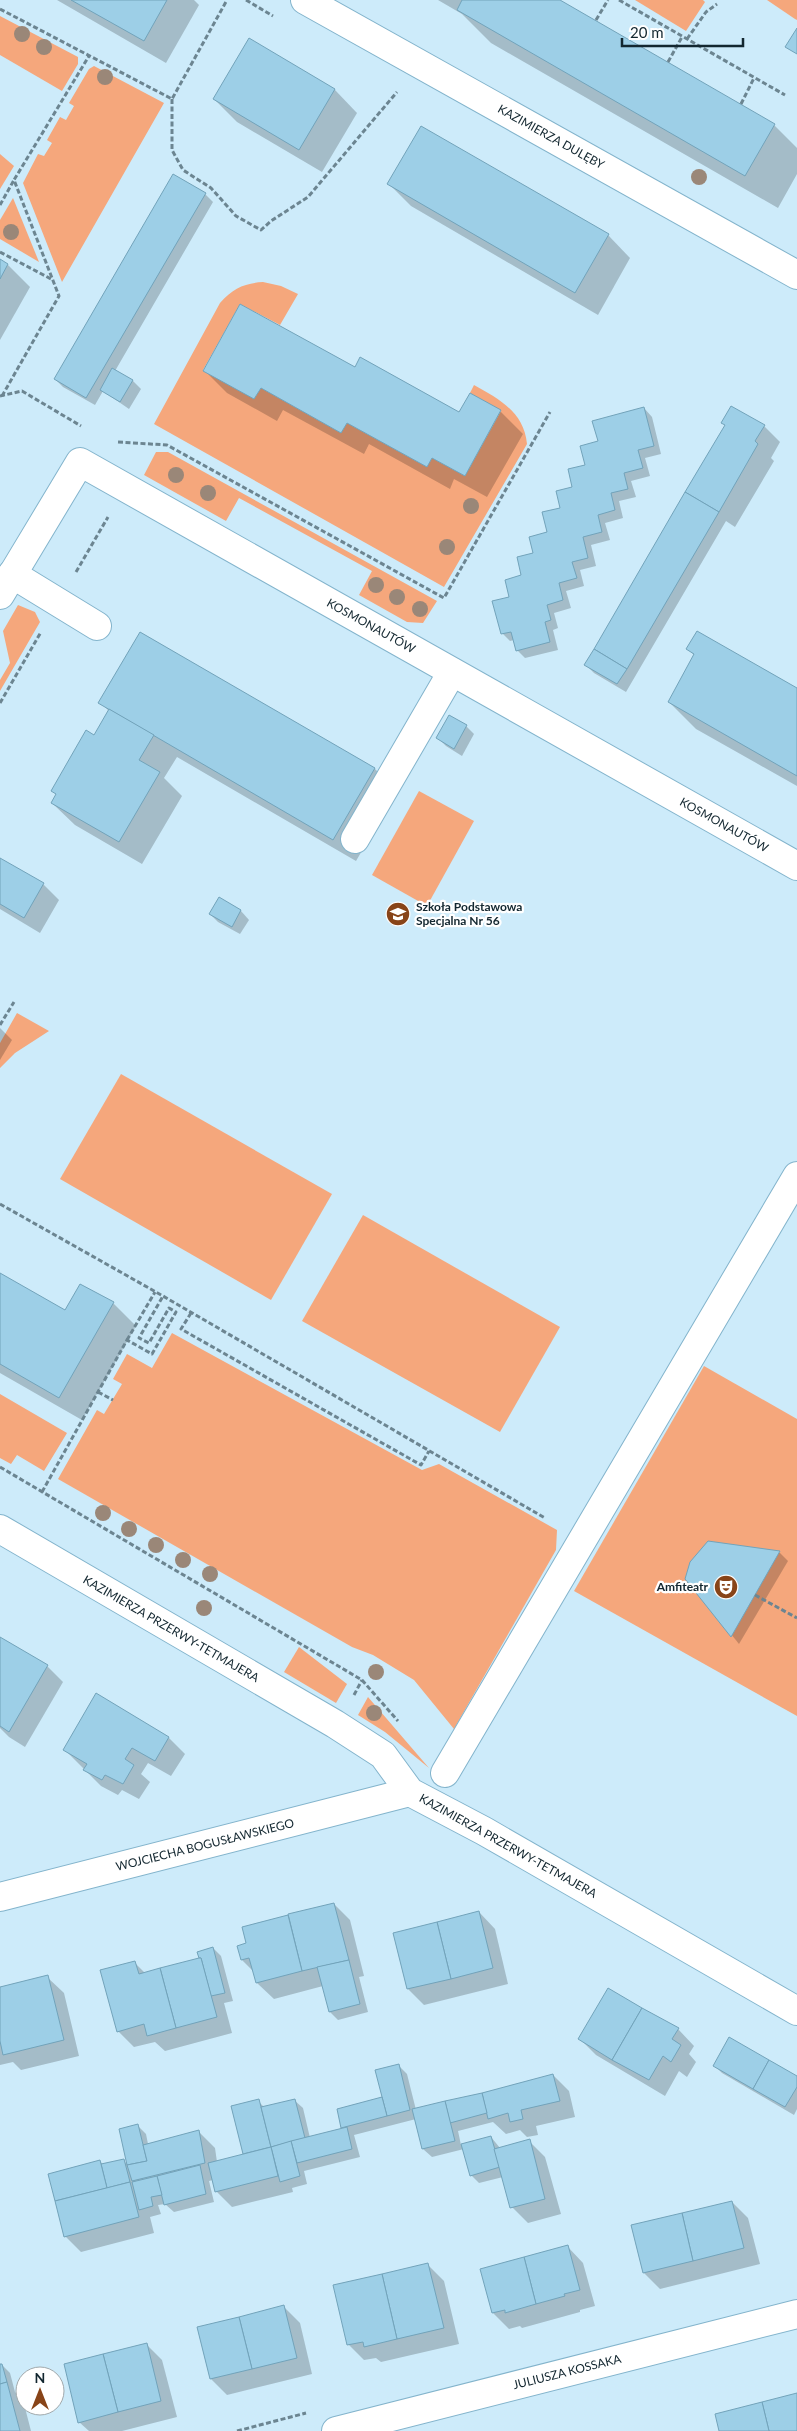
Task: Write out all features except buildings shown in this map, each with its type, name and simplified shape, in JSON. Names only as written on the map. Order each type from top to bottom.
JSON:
[{"type":"street","name":"KAZIMIERZA DULĘBY","points":[[305,0],[797,275]]},
{"type":"street","name":"KOSMONAUTÓW","points":[[6,585],[80,462],[797,866]]},
{"type":"street","points":[[6,585],[97,626]]},
{"type":"street","points":[[355,839],[452,672]]},
{"type":"street","points":[[445,1773],[797,1176]]},
{"type":"street","name":"KAZIMIERZA PRZERWY-TETMAJERA","points":[[0,1529],[336,1724],[383,1755],[410,1792],[484,1831],[797,2011]]},
{"type":"street","name":"WOJCIECHA BOGUSŁAWSKIEGO","points":[[0,1897],[410,1792]]},
{"type":"street","name":"JULIUSZA KOSSAKA","points":[[336,2431],[797,2314]]},
{"type":"path","points":[[226,0],[172,99],[172,150],[183,170],[211,188],[236,216],[261,230],[271,221],[308,197],[400,88]]},
{"type":"path","points":[[596,20],[608,0]]},
{"type":"path","points":[[619,0],[785,95]]},
{"type":"path","points":[[687,39],[706,12],[717,4]]},
{"type":"path","points":[[0,10],[172,99]]},
{"type":"path","points":[[668,62],[682,37]]},
{"type":"path","points":[[0,205],[89,56]]},
{"type":"path","points":[[741,104],[754,78]]},
{"type":"path","points":[[1,397],[59,296],[14,180]]},
{"type":"path","points":[[0,252],[53,280]]},
{"type":"path","points":[[1,397],[22,391],[72,421]]},
{"type":"path","points":[[131,442],[167,445],[444,598],[550,412]]},
{"type":"path","points":[[0,1025],[14,1002]]},
{"type":"path","points":[[0,1204],[163,1296],[545,1518]]},
{"type":"path","points":[[42,1492],[156,1292]]},
{"type":"path","points":[[128,1340],[152,1354],[176,1312],[169,1308],[149,1343],[139,1338],[163,1296]]},
{"type":"path","points":[[191,1313],[181,1329],[421,1465],[429,1451]]},
{"type":"path","points":[[98,1392],[113,1400]]},
{"type":"path","points":[[0,1467],[362,1680],[402,1726]]},
{"type":"path","points":[[755,1595],[797,1618]]},
{"type":"shaded area","points":[[635,0],[703,0],[705,2],[686,31]]},
{"type":"shaded area","points":[[767,0],[797,0],[797,20],[795,19]]},
{"type":"shaded area","points":[[0,16],[78,57],[78,64],[62,91],[0,55]]},
{"type":"shaded area","points":[[94,66],[164,103],[62,282],[23,183],[38,154],[44,156],[52,143],[47,140],[60,117],[66,120],[74,106],[69,103],[89,69]]},
{"type":"shaded area","points":[[0,154],[14,166],[0,189]]},
{"type":"shaded area","points":[[13,198],[39,262],[0,239],[0,220]]},
{"type":"shaded area","points":[[263,282],[281,286],[298,294],[280,325],[240,304],[203,370],[254,399],[261,388],[341,433],[347,423],[427,467],[432,458],[465,476],[501,411],[470,393],[474,385],[501,401],[516,415],[521,423],[527,444],[444,587],[154,424],[220,303],[240,287]]},
{"type":"shaded area","points":[[156,452],[168,452],[437,601],[423,623],[407,622],[359,595],[372,571],[239,498],[226,521],[144,475]]},
{"type":"shaded area","points":[[18,605],[35,612],[40,622],[0,691],[0,680],[10,663],[3,631]]},
{"type":"shaded area","points":[[419,791],[474,821],[427,906],[372,875]]},
{"type":"shaded area","points":[[17,1013],[49,1031],[15,1053],[0,1068],[0,1043]]},
{"type":"shaded area","points":[[121,1074],[332,1194],[271,1300],[60,1179]]},
{"type":"shaded area","points":[[363,1215],[560,1327],[500,1432],[302,1321]]},
{"type":"shaded area","points":[[172,1333],[422,1470],[439,1464],[557,1530],[556,1550],[454,1729],[414,1680],[373,1655],[352,1647],[58,1479],[97,1410],[104,1414],[122,1384],[113,1379],[127,1354],[152,1368]]},
{"type":"shaded area","points":[[704,1366],[797,1419],[797,1716],[574,1591]]},
{"type":"shaded area","points":[[0,1394],[67,1433],[44,1471],[17,1455],[11,1464],[0,1458]]},
{"type":"shaded area","points":[[299,1647],[347,1684],[336,1703],[284,1672]]},
{"type":"shaded area","points":[[368,1697],[429,1768],[385,1732],[358,1715]]},
{"type":"place","name":"Szkoła Podstawowa Specjalna Nr 56","points":[[398,914]]},
{"type":"place","name":"Amfiteatr","points":[[726,1587]]}]
